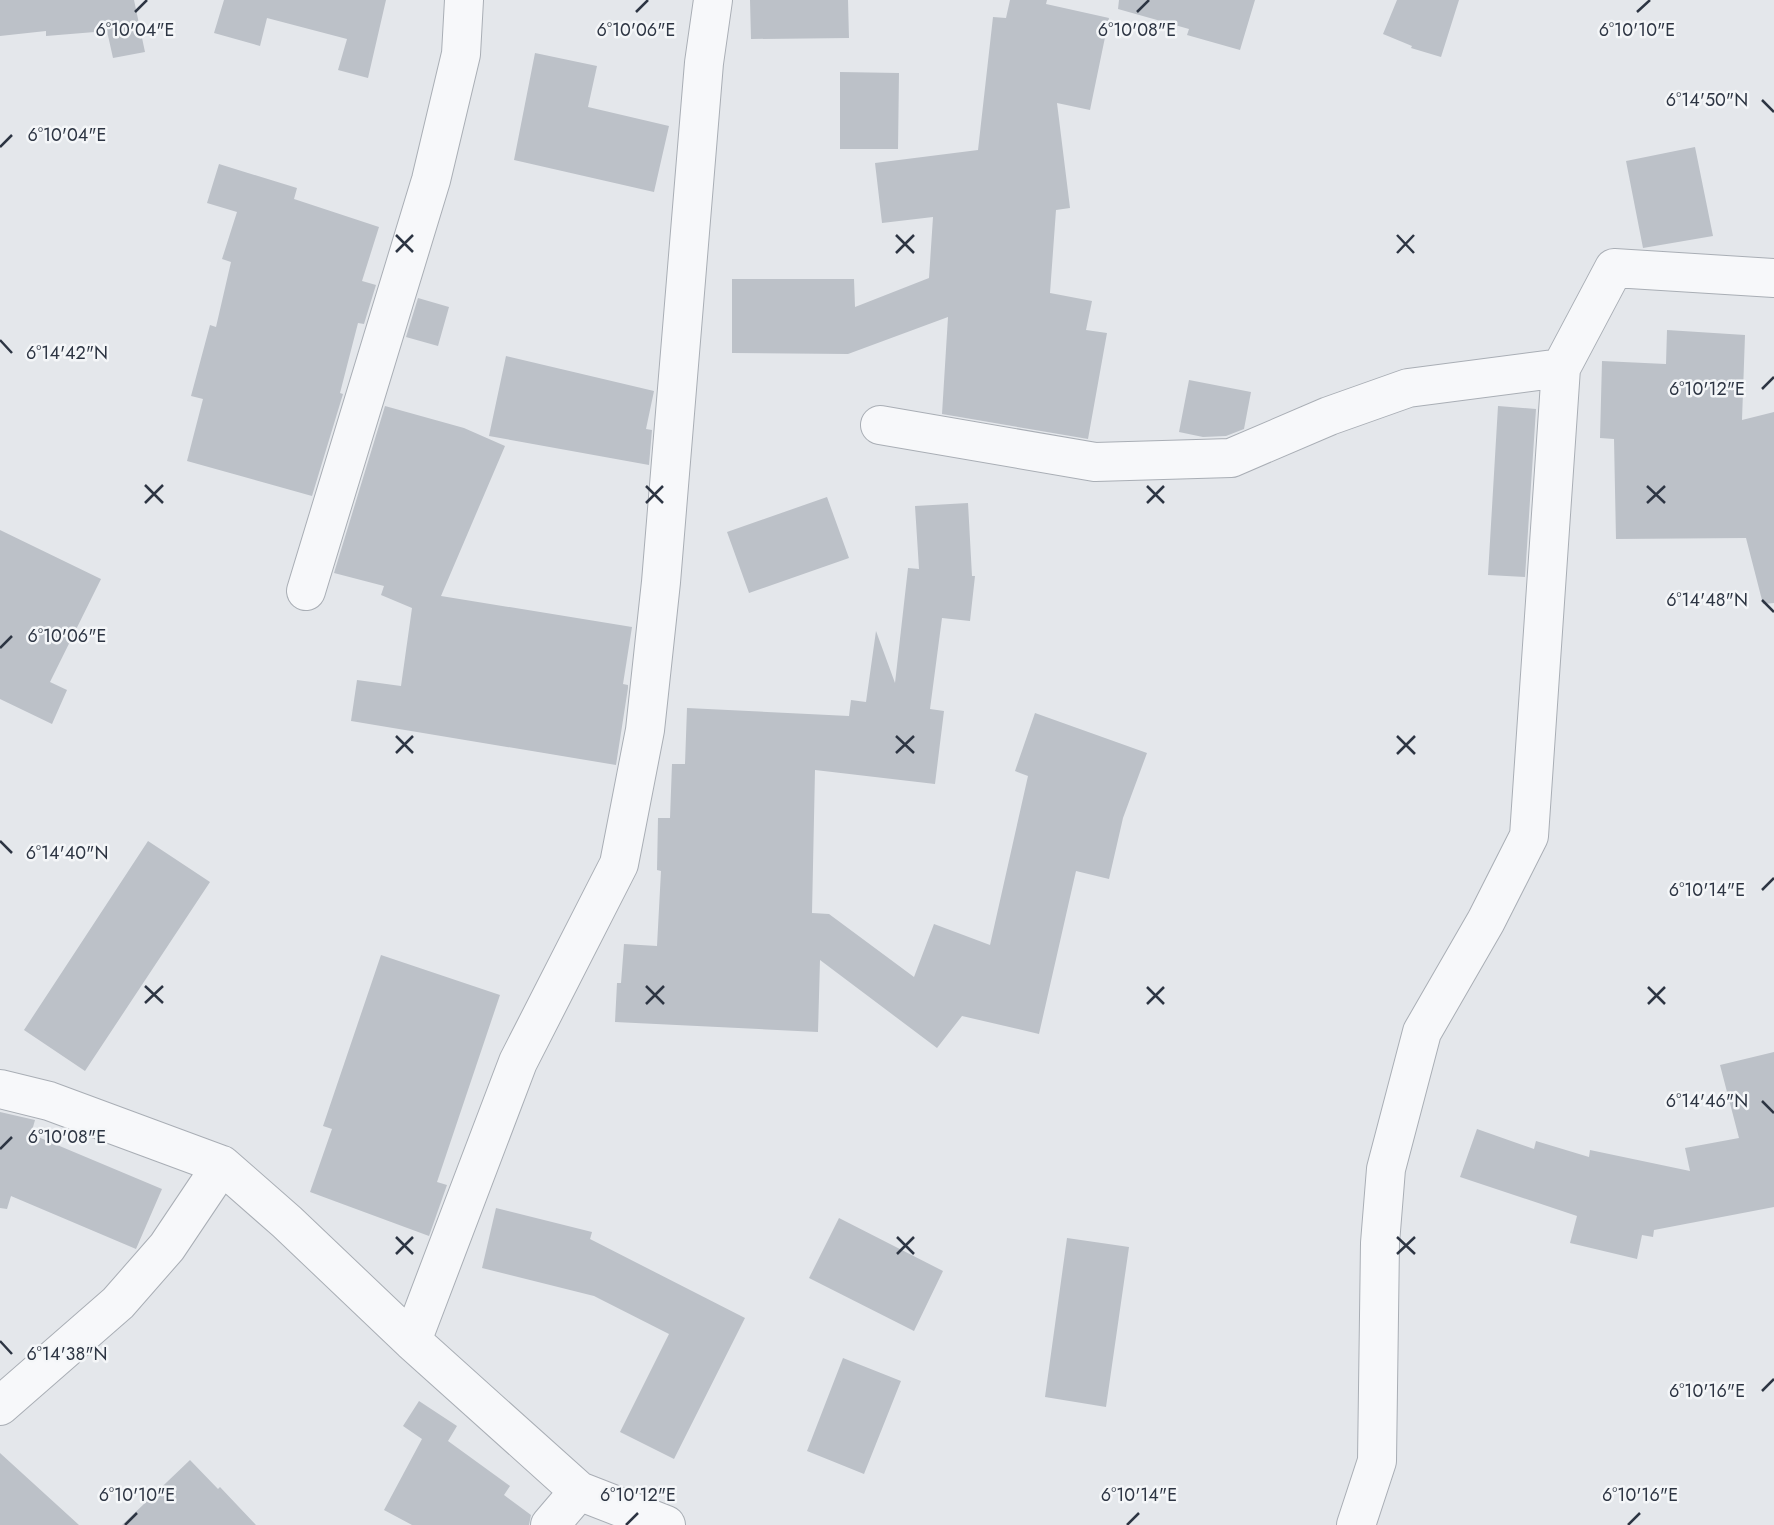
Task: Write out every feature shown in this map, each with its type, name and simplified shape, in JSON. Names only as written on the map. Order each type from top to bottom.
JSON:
[{"type":"street","points":[[306,591],[431,180],[461,54],[464,0]]},
{"type":"street","points":[[412,1341],[518,1062],[619,864],[647,717],[661,582],[704,63],[713,0]]},
{"type":"street","points":[[1356,1525],[1377,1461],[1380,1243],[1386,1169],[1422,1032],[1486,921],[1529,836],[1561,368],[1614,268],[1774,278]]},
{"type":"street","points":[[880,425],[1095,462],[1231,458],[1329,416],[1408,388],[1561,368]]},
{"type":"street","points":[[0,1089],[49,1101],[222,1166],[287,1222],[412,1341],[579,1490],[666,1525]]},
{"type":"street","points":[[0,1406],[118,1303],[167,1247],[222,1166]]},
{"type":"street","points":[[550,1525],[579,1490]]},
{"type":"building","points":[[0,0],[134,0],[145,52],[113,58],[107,31],[46,36],[46,31],[0,36]]},
{"type":"building","points":[[224,0],[386,0],[368,78],[338,70],[347,39],[267,18],[260,46],[214,33]]},
{"type":"building","points":[[750,0],[848,0],[849,38],[751,39]]},
{"type":"building","points":[[1010,0],[1047,0],[1046,4],[1109,18],[1090,110],[1057,103],[1070,208],[1056,210],[1050,293],[1092,301],[1086,330],[1107,333],[1088,439],[942,414],[948,317],[848,354],[732,353],[732,279],[854,279],[855,307],[929,278],[933,217],[882,223],[875,163],[978,150],[993,17],[1006,18]]},
{"type":"building","points":[[1119,0],[1255,0],[1240,50],[1187,35],[1189,29],[1118,9]]},
{"type":"building","points":[[1397,0],[1459,0],[1441,57],[1411,48],[1412,46],[1383,34]]},
{"type":"building","points":[[535,53],[597,66],[588,107],[669,126],[654,192],[514,160]]},
{"type":"building","points":[[840,72],[899,73],[898,149],[840,149]]},
{"type":"building","points":[[1695,147],[1713,236],[1643,248],[1626,161]]},
{"type":"building","points":[[219,164],[297,188],[294,199],[379,227],[362,281],[376,285],[364,324],[358,323],[340,393],[343,394],[312,496],[187,461],[203,399],[191,396],[210,325],[216,327],[231,262],[222,259],[237,212],[207,203]]},
{"type":"building","points":[[418,298],[449,307],[438,346],[406,337]]},
{"type":"building","points":[[1667,330],[1745,335],[1742,420],[1774,412],[1774,603],[1763,604],[1746,538],[1616,539],[1614,439],[1600,438],[1602,361],[1666,364]]},
{"type":"building","points":[[506,356],[654,391],[646,429],[652,430],[649,465],[489,436]]},
{"type":"building","points":[[1189,380],[1251,392],[1244,429],[1226,436],[1203,437],[1179,432]]},
{"type":"building","points":[[385,406],[464,428],[505,446],[441,596],[632,627],[623,684],[628,685],[628,688],[616,765],[351,721],[357,680],[401,686],[412,608],[381,595],[384,586],[334,573]]},
{"type":"building","points":[[1498,406],[1536,409],[1525,577],[1488,575]]},
{"type":"building","points":[[827,497],[849,558],[749,593],[727,532]]},
{"type":"building","points":[[968,503],[972,576],[975,576],[970,621],[942,618],[930,709],[944,711],[935,784],[815,770],[812,913],[829,914],[914,977],[934,924],[990,945],[1028,776],[1015,771],[1035,713],[1147,753],[1123,818],[1109,879],[1076,871],[1039,1034],[962,1016],[937,1048],[820,960],[818,1032],[615,1022],[617,983],[621,983],[624,944],[657,946],[661,871],[657,870],[658,818],[670,818],[672,764],[685,764],[687,708],[849,716],[851,700],[866,702],[876,631],[895,683],[908,568],[919,569],[915,506]]},
{"type":"building","points":[[0,530],[101,579],[50,682],[67,690],[52,724],[0,699]]},
{"type":"building","points":[[148,841],[210,882],[85,1071],[24,1030]]},
{"type":"building","points":[[381,955],[500,995],[437,1182],[447,1185],[429,1236],[310,1192],[332,1129],[323,1126]]},
{"type":"building","points":[[1774,1052],[1774,1207],[1654,1230],[1653,1237],[1642,1235],[1637,1259],[1570,1243],[1577,1216],[1460,1177],[1477,1129],[1534,1149],[1536,1141],[1589,1157],[1590,1150],[1690,1171],[1685,1148],[1739,1138],[1720,1065]]},
{"type":"building","points":[[0,1112],[35,1120],[31,1134],[162,1189],[136,1249],[11,1196],[7,1209],[0,1208]]},
{"type":"building","points":[[496,1208],[592,1232],[590,1239],[745,1318],[674,1459],[620,1432],[669,1334],[594,1296],[482,1268]]},
{"type":"building","points":[[839,1218],[943,1271],[914,1331],[809,1278]]},
{"type":"building","points":[[1067,1238],[1129,1247],[1106,1407],[1045,1397]]},
{"type":"building","points":[[843,1358],[901,1381],[864,1474],[807,1451]]},
{"type":"building","points":[[419,1401],[457,1426],[448,1441],[510,1486],[504,1495],[531,1515],[529,1525],[412,1525],[384,1510],[422,1439],[403,1426]]},
{"type":"building","points":[[0,1453],[79,1525],[0,1525]]},
{"type":"building","points":[[190,1460],[256,1525],[122,1525]]}]
